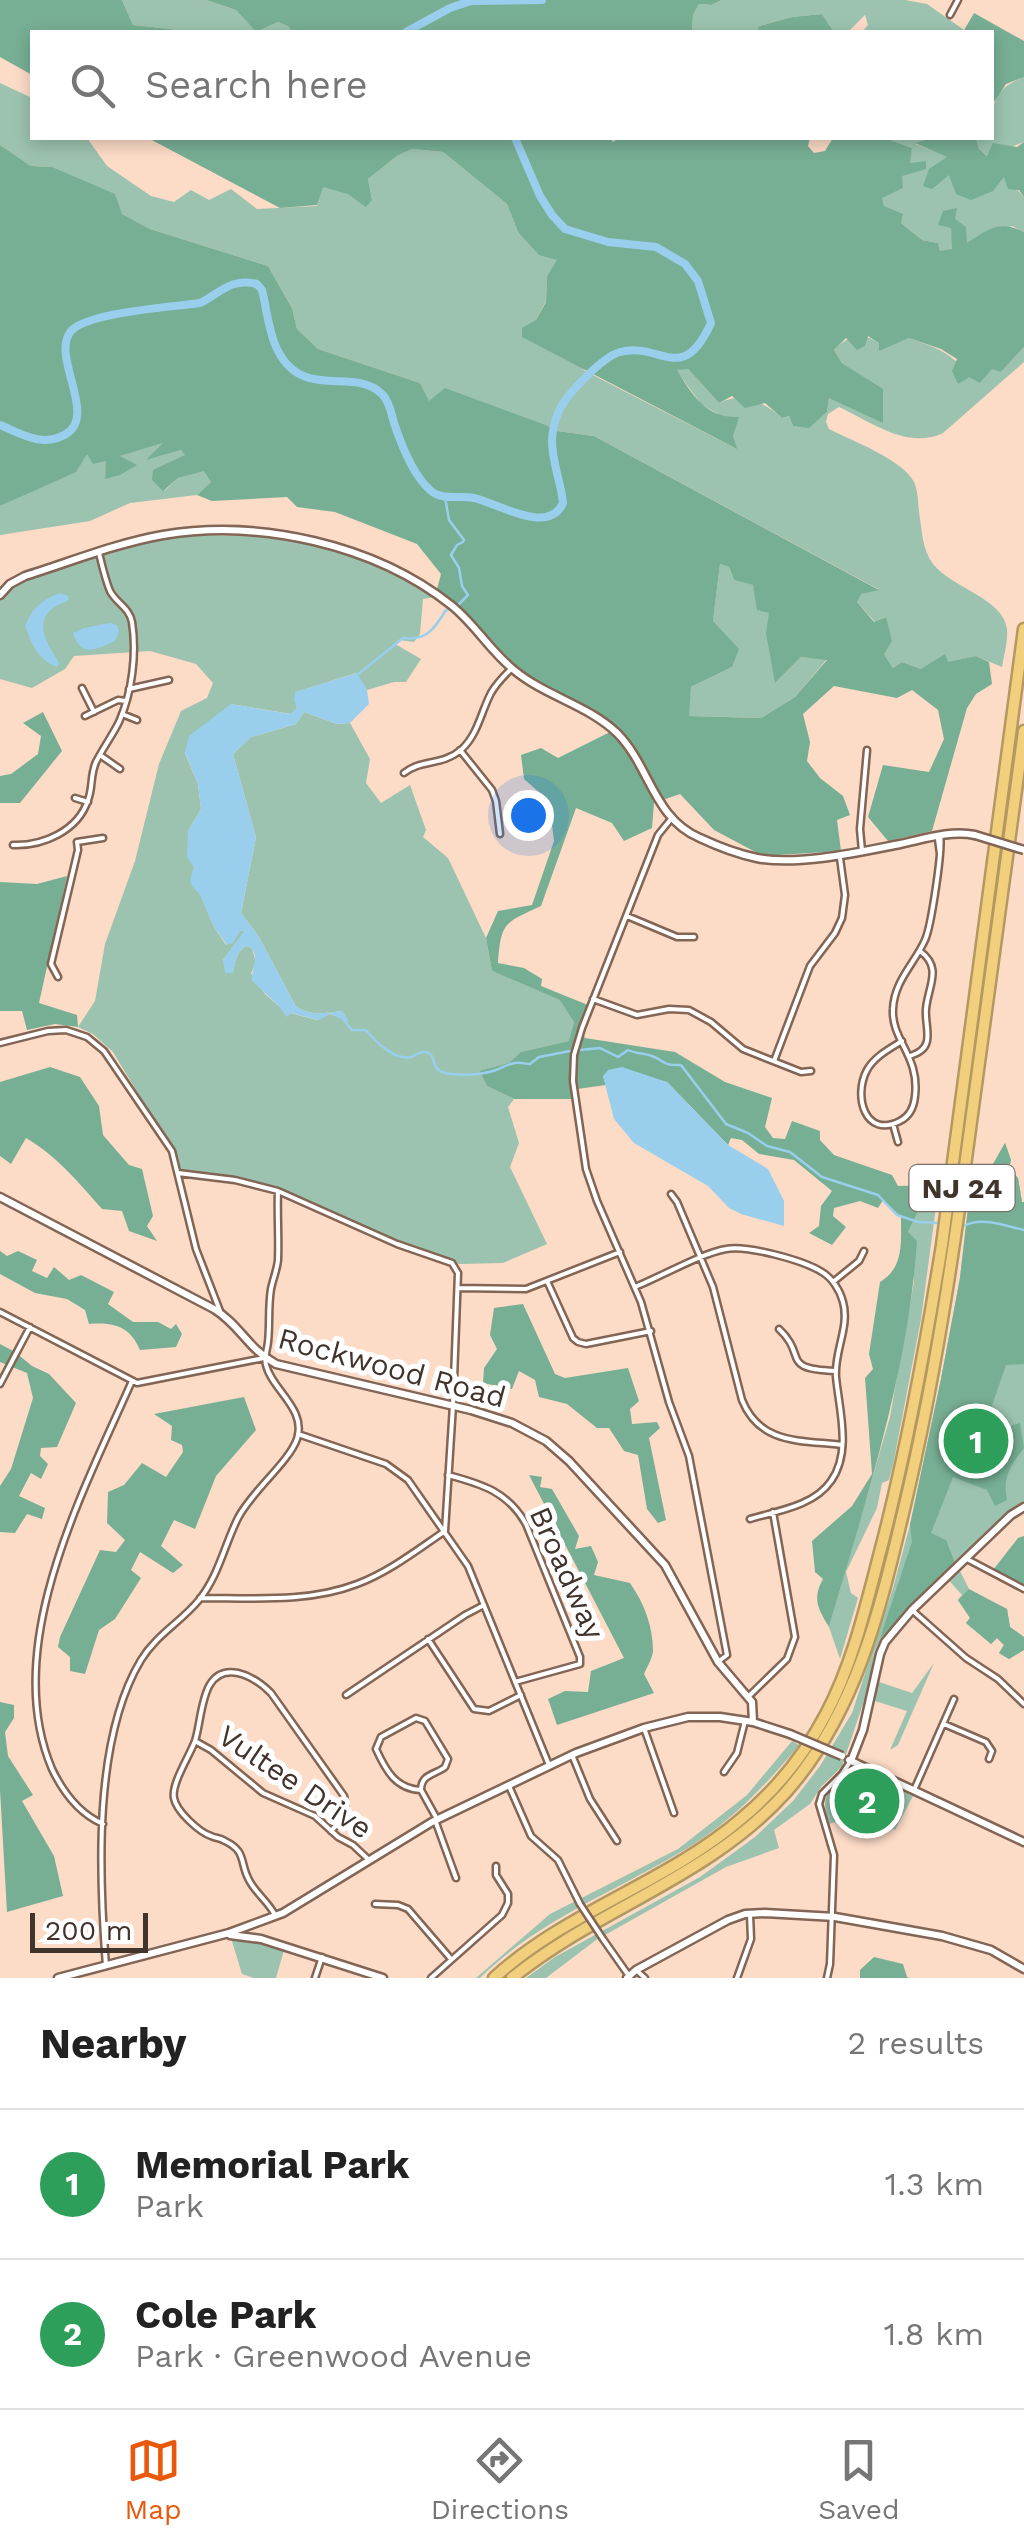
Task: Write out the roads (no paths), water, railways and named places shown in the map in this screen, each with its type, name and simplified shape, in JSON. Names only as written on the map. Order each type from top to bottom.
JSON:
[{"type":"highway","name":"NJ 24","points":[[494,1978],[548,1936],[683,1859],[742,1818],[802,1753],[827,1712],[844,1673],[889,1518],[928,1334],[1024,629]]},
{"type":"highway","name":"NJ 24","points":[[512,1978],[556,1946],[712,1857],[753,1826],[812,1760],[838,1719],[856,1679],[897,1538],[937,1352],[1024,731]]},
{"type":"street","points":[[950,15],[958,0]]},
{"type":"street","points":[[0,595],[22,577],[141,540],[185,532],[306,538],[378,562],[454,607],[511,668],[617,733],[671,819],[698,838],[758,858],[840,855],[959,833],[1024,850]]},
{"type":"street","points":[[14,844],[40,843],[80,816],[88,802],[92,774],[126,701],[132,641],[130,617],[111,592],[99,554]]},
{"type":"street","points":[[404,773],[414,766],[442,761],[460,750],[478,727],[494,688],[511,668]]},
{"type":"street","points":[[129,689],[169,680]]},
{"type":"street","points":[[82,688],[94,712]]},
{"type":"street","points":[[86,716],[118,700],[126,701]]},
{"type":"street","points":[[122,714],[137,720]]},
{"type":"street","points":[[460,750],[492,790],[500,834]]},
{"type":"street","points":[[862,851],[860,829],[867,750]]},
{"type":"street","points":[[100,756],[120,769]]},
{"type":"street","points":[[75,798],[88,802]]},
{"type":"street","points":[[671,819],[658,836],[594,998],[576,1047],[572,1081],[588,1175],[651,1331],[669,1402],[691,1461],[731,1677]]},
{"type":"street","points":[[58,978],[51,964],[78,850],[68,827]]},
{"type":"street","points":[[902,1041],[870,1066],[863,1079],[862,1108],[881,1124],[894,1124],[914,1106],[916,1079],[910,1056],[894,1023],[894,1002],[930,925],[940,835]]},
{"type":"street","points":[[77,842],[103,838]]},
{"type":"street","points":[[40,843],[43,850]]},
{"type":"street","points":[[774,1061],[810,966],[842,918],[845,895],[840,855]]},
{"type":"street","points":[[70,884],[78,886]]},
{"type":"street","points":[[627,916],[677,936],[694,937]]},
{"type":"street","points":[[60,928],[67,930]]},
{"type":"street","points":[[910,1056],[921,1051],[927,1038],[926,1010],[933,971],[930,960],[920,951]]},
{"type":"street","points":[[594,998],[637,1016],[676,1008],[689,1010],[712,1022],[738,1046],[801,1072],[811,1071]]},
{"type":"street","name":"Rockwood Road","points":[[0,1043],[48,1030],[66,1030],[87,1036],[104,1051],[168,1143],[196,1250],[220,1313],[255,1352],[292,1369],[512,1423],[561,1453],[665,1565],[717,1660],[754,1706],[749,1722]]},
{"type":"street","points":[[894,1124],[898,1142]]},
{"type":"street","points":[[178,1173],[235,1180],[278,1191],[409,1249],[453,1264],[458,1273],[458,1288],[445,1531]]},
{"type":"street","points":[[105,1967],[103,1824],[113,1739],[127,1686],[148,1649],[200,1598],[220,1565],[243,1508],[292,1448],[298,1434],[295,1413],[267,1370],[264,1358],[277,1264],[278,1191]]},
{"type":"street","points":[[671,1194],[719,1307],[742,1400],[754,1421],[778,1437],[842,1445]]},
{"type":"street","points":[[0,1198],[220,1313]]},
{"type":"street","points":[[635,1288],[727,1249],[754,1249],[810,1266],[834,1282],[845,1313],[836,1371],[842,1445],[839,1465],[828,1485],[810,1500],[750,1519]]},
{"type":"street","points":[[834,1282],[858,1262],[864,1251]]},
{"type":"street","points":[[458,1288],[519,1290],[620,1252]]},
{"type":"street","points":[[547,1281],[571,1335],[578,1342],[586,1344],[651,1331]]},
{"type":"street","points":[[0,1312],[140,1384],[264,1358]]},
{"type":"street","points":[[0,1384],[30,1327]]},
{"type":"street","points":[[779,1328],[803,1367],[836,1371]]},
{"type":"street","points":[[103,1824],[75,1804],[45,1754],[36,1714],[34,1658],[40,1608],[51,1568],[132,1381]]},
{"type":"street","points":[[298,1434],[386,1464],[408,1480],[464,1558],[550,1765]]},
{"type":"street","name":"Broadway","points":[[448,1475],[490,1488],[517,1510],[580,1657],[580,1664],[516,1682]]},
{"type":"street","points":[[827,1978],[833,1848],[819,1804],[822,1794],[851,1761],[863,1730],[882,1648],[912,1610],[1024,1507]]},
{"type":"street","points":[[748,1697],[787,1658],[795,1637],[773,1512]]},
{"type":"street","points":[[200,1598],[301,1597],[341,1590],[383,1572],[445,1531]]},
{"type":"street","points":[[967,1559],[1024,1589]]},
{"type":"street","points":[[346,1695],[484,1605]]},
{"type":"street","points":[[912,1610],[1024,1704]]},
{"type":"street","points":[[428,1639],[474,1708],[489,1711],[520,1695]]},
{"type":"street","points":[[717,1660],[726,1652]]},
{"type":"street","points":[[276,1916],[248,1879],[240,1852],[226,1841],[202,1832],[174,1800],[176,1783],[195,1741],[207,1690],[219,1674],[234,1672],[256,1680],[271,1693],[343,1794],[344,1816],[331,1830]]},
{"type":"street","points":[[914,1790],[954,1699]]},
{"type":"street","points":[[58,1978],[224,1934],[276,1916],[436,1820],[572,1754],[688,1717],[720,1717],[790,1734],[1024,1842]]},
{"type":"street","points":[[422,1790],[400,1786],[376,1749],[381,1737],[416,1718],[425,1721],[448,1759],[442,1769],[423,1780],[422,1790],[456,1878]]},
{"type":"street","points":[[724,1772],[738,1753],[749,1722]]},
{"type":"street","points":[[944,1724],[989,1744],[989,1759]]},
{"type":"street","points":[[644,1728],[674,1813]]},
{"type":"street","name":"Vultee Drive","points":[[195,1741],[263,1793],[308,1812],[369,1860]]},
{"type":"street","points":[[572,1754],[595,1810],[617,1841]]},
{"type":"street","points":[[509,1786],[532,1836],[558,1860],[580,1904],[628,1977],[717,1925],[750,1914],[832,1917],[967,1942],[991,1950],[1024,1969]]},
{"type":"street","points":[[431,1978],[502,1915],[508,1894],[496,1875],[496,1866]]},
{"type":"street","points":[[375,1904],[398,1904],[408,1909],[451,1959]]},
{"type":"street","points":[[737,1978],[751,1939],[750,1914]]},
{"type":"street","points":[[247,1927],[249,1937]]},
{"type":"street","points":[[247,1927],[262,1940]]},
{"type":"street","points":[[224,1934],[262,1940],[383,1978]]},
{"type":"street","points":[[315,1978],[322,1957]]},
{"type":"street","points":[[636,1970],[645,1978]]},
{"type":"water","points":[[60,593],[69,600],[47,614],[43,628],[59,663],[57,667],[40,655],[25,626],[39,605]]},
{"type":"water","points":[[110,623],[117,625],[119,631],[115,641],[90,650],[76,641],[73,633]]},
{"type":"water","points":[[357,673],[367,690],[369,704],[350,723],[337,724],[304,712],[296,724],[251,737],[233,754],[256,837],[241,913],[259,937],[295,1005],[312,1013],[342,1011],[349,1022],[330,1014],[318,1020],[291,1013],[287,1017],[252,981],[252,948],[243,948],[233,973],[225,973],[223,960],[244,931],[227,945],[190,880],[194,867],[187,857],[188,831],[201,809],[198,784],[185,752],[189,736],[231,704],[290,714],[297,708],[295,692]]},
{"type":"water","points":[[622,1067],[667,1082],[728,1145],[768,1169],[784,1201],[784,1226],[729,1208],[708,1186],[634,1143],[614,1119],[603,1076],[608,1070]]},
{"type":"waterway","points":[[410,30],[471,1],[542,0]]},
{"type":"waterway","points":[[0,425],[49,440],[66,434],[75,425],[76,400],[66,342],[71,331],[80,325],[112,315],[200,303],[233,284],[257,284],[262,290],[274,342],[288,365],[301,375],[358,383],[383,395],[408,459],[430,490],[445,497],[474,498],[522,515],[546,517],[556,512],[563,503],[552,441],[558,414],[569,396],[595,369],[620,352],[634,350],[670,357],[690,353],[711,323],[698,281],[685,264],[656,247],[608,242],[565,229],[540,196],[516,140]]},
{"type":"waterway","points":[[356,676],[403,638],[429,632],[446,610],[468,595],[451,555],[464,540],[449,520],[445,497]]},
{"type":"waterway","points":[[343,1019],[352,1030],[366,1030],[398,1056],[429,1053],[437,1069],[451,1074],[482,1073],[512,1064],[530,1064],[539,1057],[600,1048],[618,1057],[628,1050],[666,1064],[681,1065],[726,1124],[767,1146],[790,1152],[822,1177],[878,1195],[897,1215],[938,1223]]},
{"type":"waterway","points":[[964,1226],[986,1222],[1024,1230]]},
{"type":"place","name":"Memorial Park","points":[[976,1441]]},
{"type":"place","name":"Cole Park","points":[[867,1801]]}]
